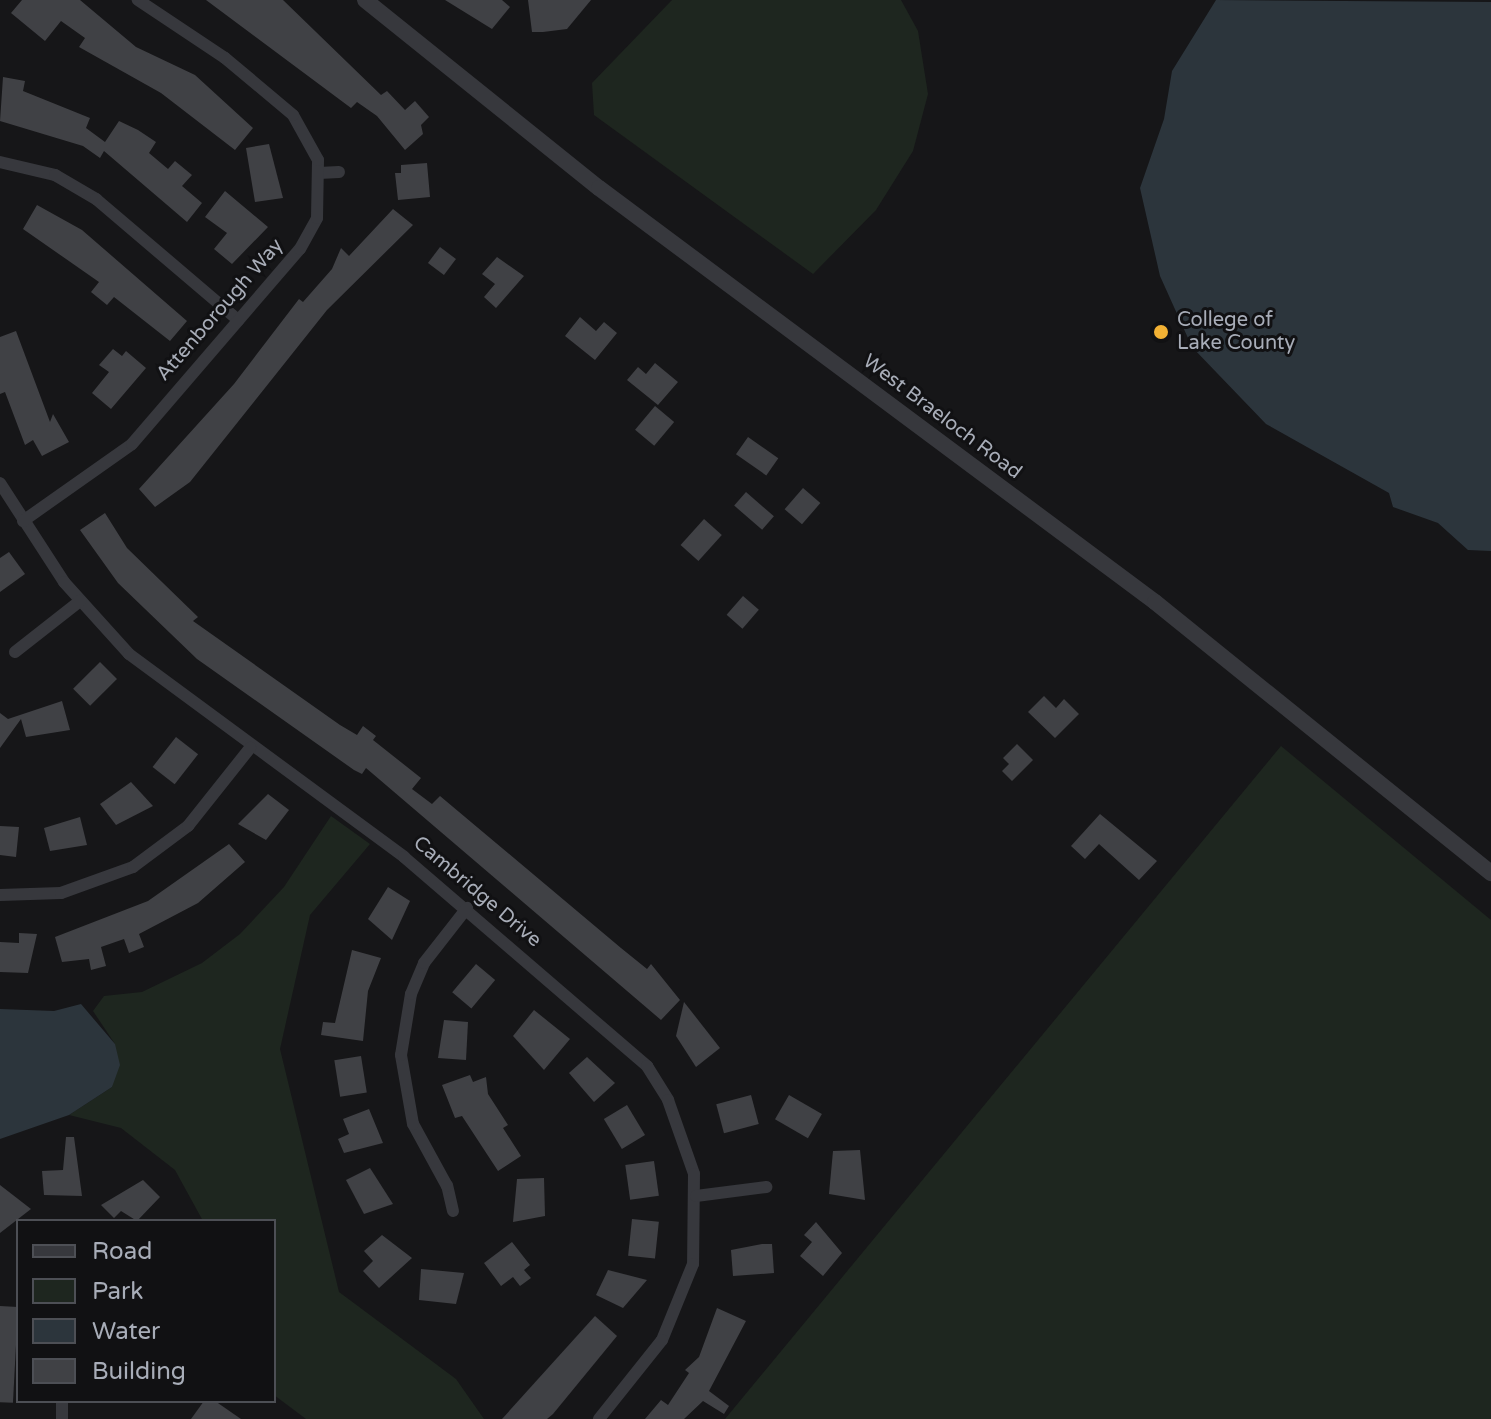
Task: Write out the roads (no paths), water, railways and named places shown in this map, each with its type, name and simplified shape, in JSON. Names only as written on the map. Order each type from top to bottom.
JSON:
[{"type":"street","name":"Attenborough Way","points":[[23,521],[132,444],[300,249],[317,218],[319,173],[293,115],[225,58],[138,0]]},
{"type":"street","name":"West Braeloch Road","points":[[365,0],[599,188],[1155,602],[1491,873]]},
{"type":"street","points":[[0,162],[55,175],[96,199],[238,320]]},
{"type":"street","points":[[319,173],[339,172]]},
{"type":"street","name":"Cambridge Drive","points":[[0,483],[80,601],[129,654],[250,748],[467,908],[647,1066],[684,1138],[696,1196],[693,1264],[677,1311],[599,1419]]},
{"type":"street","points":[[15,652],[80,601]]},
{"type":"street","points":[[0,895],[61,893],[133,867],[188,826],[250,748]]},
{"type":"street","points":[[453,1211],[413,1124],[401,1055],[407,1008],[424,963],[467,908]]},
{"type":"street","points":[[696,1196],[766,1187]]},
{"type":"water","points":[[1216,0],[1491,2],[1491,551],[1468,550],[1438,523],[1393,507],[1389,493],[1266,424],[1192,347],[1160,276],[1140,188],[1164,119],[1172,71]]},
{"type":"water","points":[[81,1004],[115,1044],[120,1065],[112,1087],[69,1115],[0,1139],[0,1009],[54,1011]]},
{"type":"place","name":"College of Lake County","points":[[1161,332]]}]
